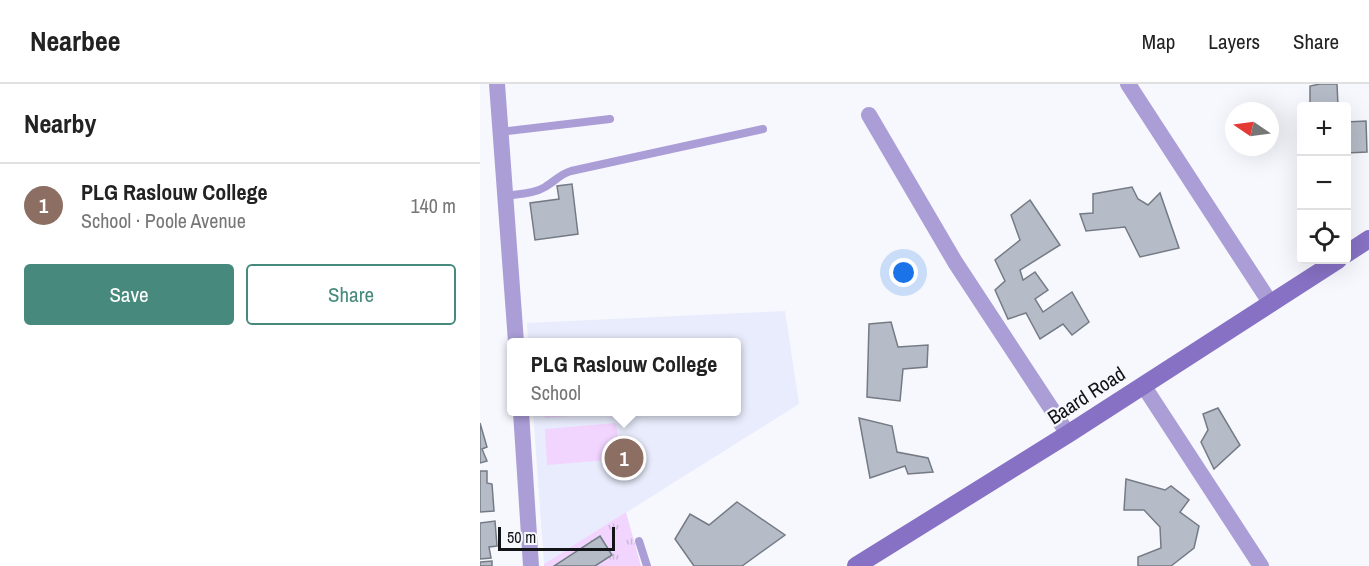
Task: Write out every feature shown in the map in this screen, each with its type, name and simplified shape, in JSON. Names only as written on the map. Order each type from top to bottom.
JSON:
[{"type":"street","points":[[497,84],[516,338]]},
{"type":"street","points":[[1128,84],[1271,304]]},
{"type":"street","points":[[869,115],[956,262],[1068,434]]},
{"type":"street","points":[[1351,251],[1369,239]]},
{"type":"street","name":"Baard Road","points":[[856,566],[1068,434],[1332,264]]},
{"type":"street","points":[[1143,385],[1261,566]]},
{"type":"street","points":[[521,416],[531,566]]},
{"type":"lane","points":[[501,132],[610,119]]},
{"type":"lane","points":[[505,196],[539,190],[562,174],[571,171],[764,129]]},
{"type":"lane","points":[[639,541],[647,566]]},
{"type":"shaded area","points":[[785,311],[799,404],[544,564],[533,416],[741,416],[741,338],[528,338],[527,323]]},
{"type":"green space","points":[[545,416],[569,416],[545,418]]},
{"type":"green space","points":[[616,423],[620,459],[547,465],[545,429]]},
{"type":"green space","points":[[626,512],[641,566],[544,566],[544,564]]},
{"type":"building","points":[[1337,84],[1338,102],[1310,102],[1310,86]]},
{"type":"building","points":[[1366,121],[1367,152],[1351,153],[1351,122]]},
{"type":"building","points":[[572,184],[578,234],[535,240],[530,203],[559,199],[557,186]]},
{"type":"building","points":[[1132,187],[1138,199],[1148,205],[1160,193],[1179,248],[1140,257],[1125,227],[1086,231],[1080,214],[1093,213],[1093,194]]},
{"type":"building","points":[[1030,200],[1060,245],[1020,270],[1023,280],[1035,272],[1048,290],[1035,299],[1043,312],[1072,292],[1089,322],[1072,335],[1063,324],[1040,339],[1026,313],[1008,319],[995,290],[1005,281],[995,260],[1020,240],[1011,215]]},
{"type":"building","points":[[891,322],[898,347],[928,345],[927,367],[903,369],[900,401],[867,397],[869,324]]},
{"type":"building","points":[[1218,408],[1240,445],[1214,469],[1201,442],[1208,430],[1203,414]]},
{"type":"building","points":[[859,418],[892,426],[897,452],[928,458],[933,472],[908,474],[905,466],[870,478]]},
{"type":"building","points":[[480,423],[487,447],[482,449],[487,461],[480,463]]},
{"type":"building","points":[[480,471],[487,471],[487,483],[492,484],[494,511],[480,512]]},
{"type":"building","points":[[1126,479],[1165,490],[1171,486],[1189,500],[1180,512],[1199,526],[1194,548],[1171,566],[1138,566],[1138,557],[1161,548],[1160,527],[1144,510],[1124,510]]},
{"type":"building","points":[[737,502],[785,535],[742,566],[694,566],[675,539],[690,514],[709,525]]},
{"type":"building","points":[[495,521],[497,546],[489,547],[491,558],[480,559],[480,523]]},
{"type":"building","points":[[600,536],[612,555],[595,566],[554,566]]},
{"type":"building","points":[[492,561],[492,566],[480,566],[480,562]]},
{"type":"place","name":"PLG Raslouw College","points":[[624,458]]}]
